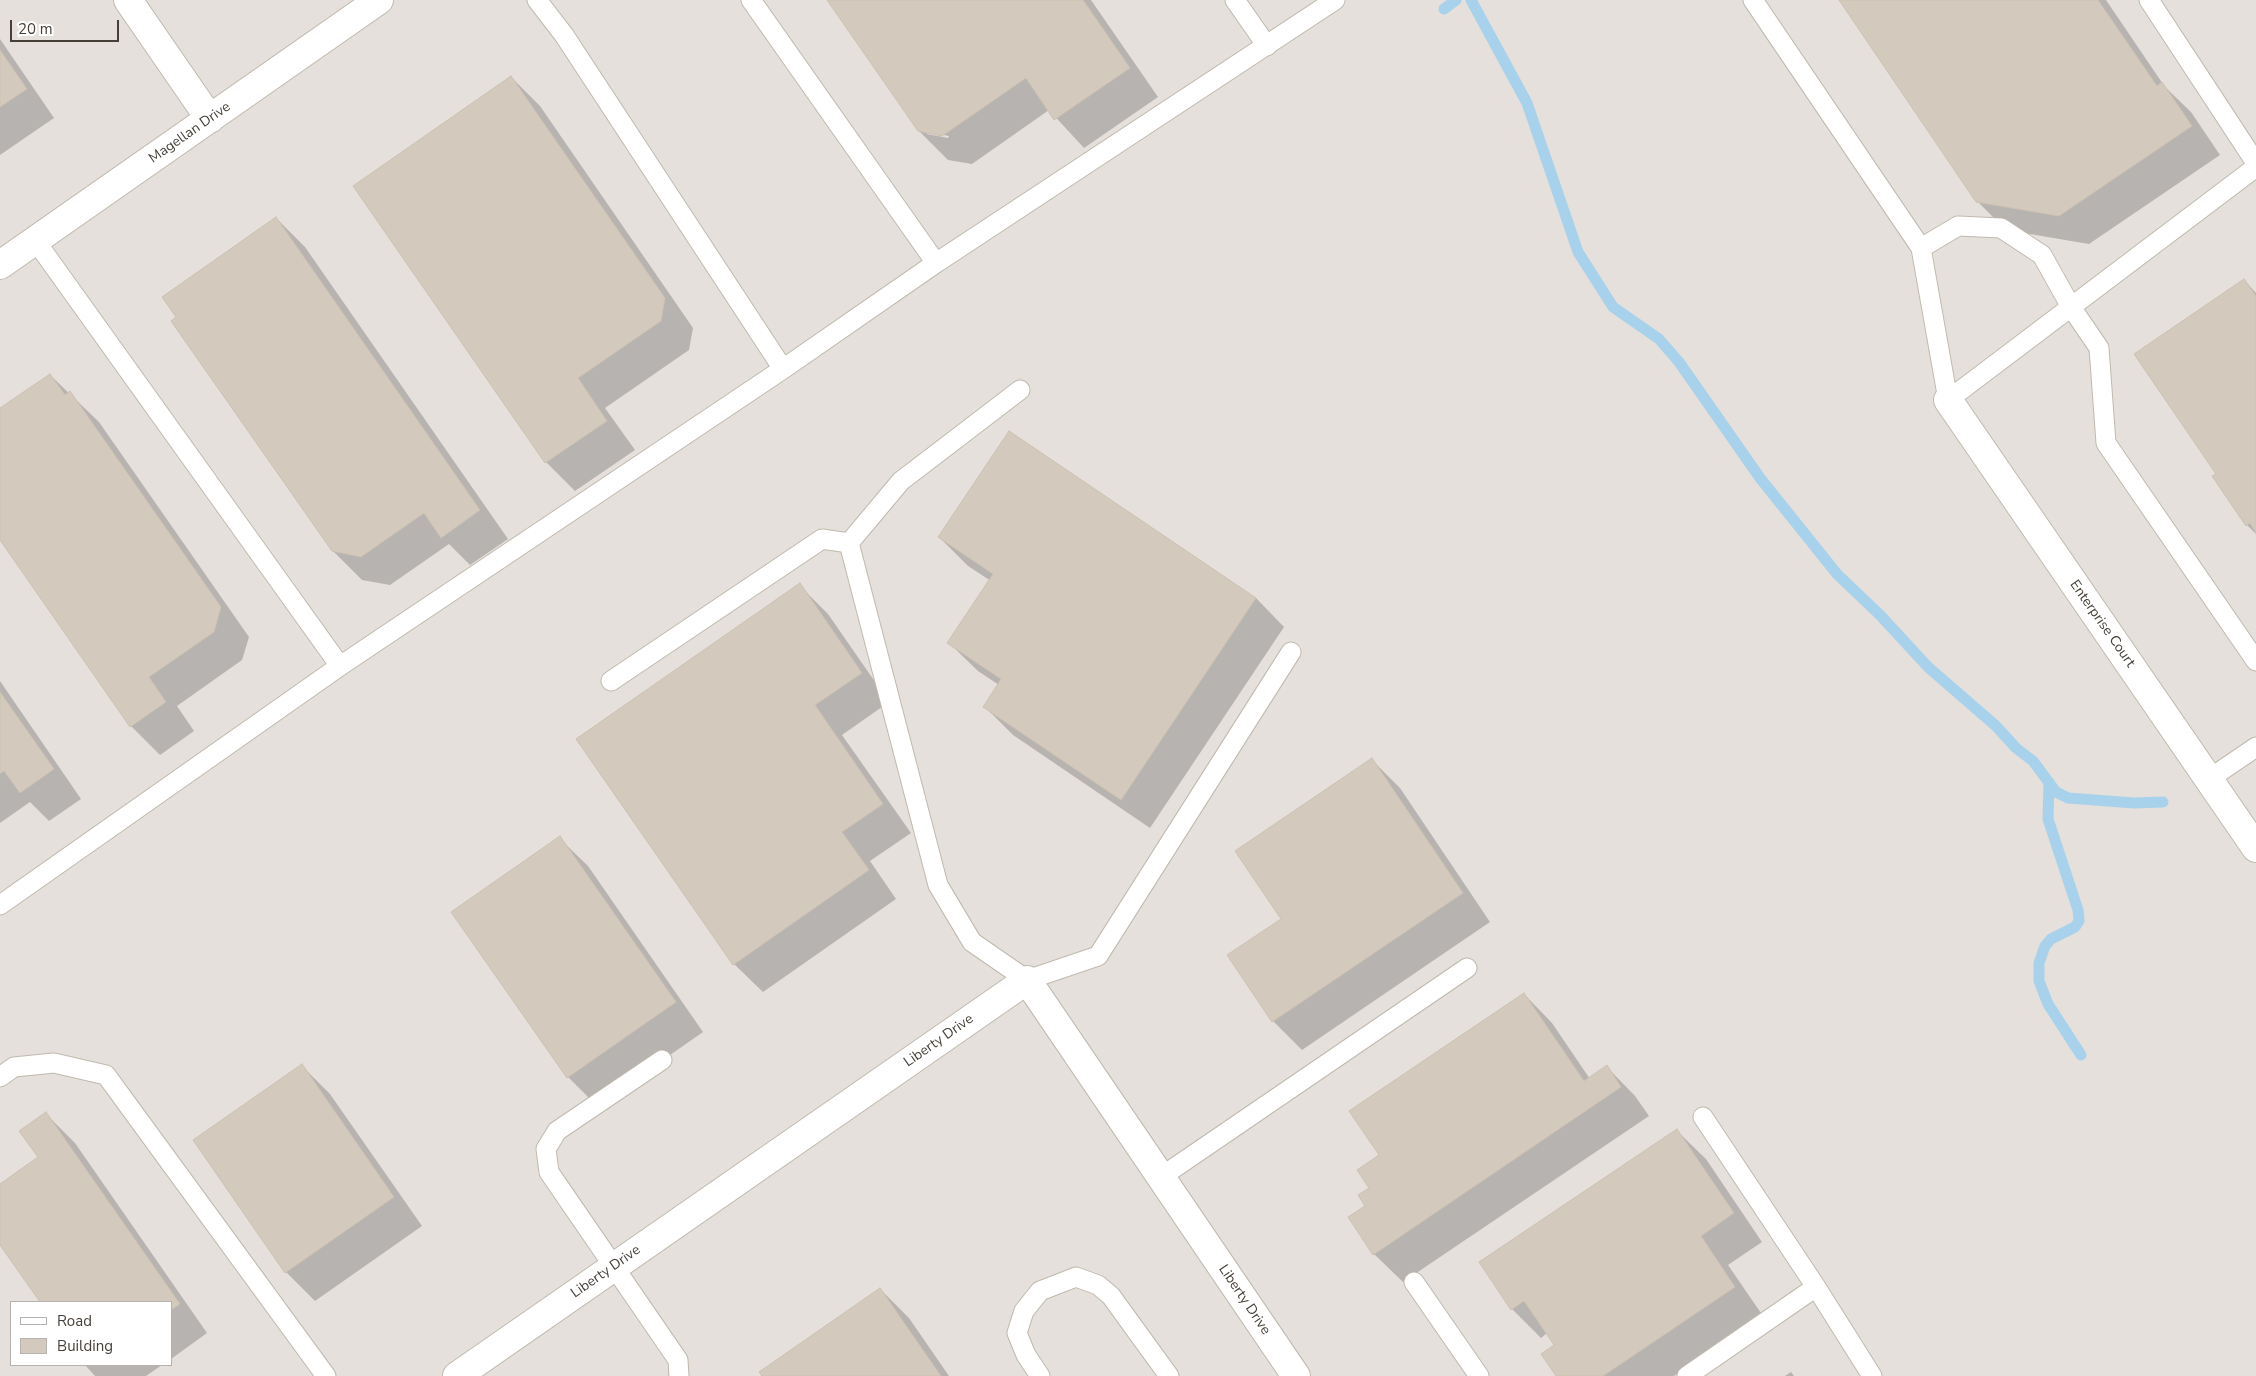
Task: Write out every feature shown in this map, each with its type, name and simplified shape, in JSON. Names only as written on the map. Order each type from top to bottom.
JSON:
[{"type":"street","points":[[128,0],[210,119]]},
{"type":"street","name":"Magellan Drive","points":[[0,265],[379,0]]},
{"type":"street","name":"Enterprise Court","points":[[1948,400],[2256,848]]},
{"type":"street","name":"Liberty Drive","points":[[457,1376],[1027,980],[1296,1376]]},
{"type":"lane","points":[[537,0],[564,35],[783,369]]},
{"type":"lane","points":[[751,0],[936,263]]},
{"type":"lane","points":[[1236,0],[1267,46]]},
{"type":"lane","points":[[0,905],[340,666],[783,369],[936,263],[1335,0]]},
{"type":"lane","points":[[1753,0],[1922,248],[1948,400],[2256,167]]},
{"type":"lane","points":[[2149,0],[2256,163]]},
{"type":"lane","points":[[1922,248],[1958,226],[2001,228],[2042,256],[2071,307],[2099,348],[2106,443],[2256,661]]},
{"type":"lane","points":[[36,240],[340,666]]},
{"type":"lane","points":[[850,543],[901,481],[1020,390]]},
{"type":"lane","points":[[611,681],[822,539],[850,543]]},
{"type":"lane","points":[[850,543],[938,885],[972,942],[1027,980],[1098,956],[1291,652]]},
{"type":"lane","points":[[2209,779],[2256,747]]},
{"type":"lane","points":[[1161,1177],[1467,968]]},
{"type":"lane","points":[[662,1060],[557,1131],[546,1149],[549,1172],[678,1360],[679,1376]]},
{"type":"lane","points":[[0,1077],[14,1067],[54,1063],[106,1076],[326,1376]]},
{"type":"lane","points":[[1703,1117],[1816,1287],[1872,1376]]},
{"type":"lane","points":[[1040,1376],[1026,1355],[1017,1333],[1024,1312],[1040,1290],[1076,1278],[1098,1285],[1111,1296],[1169,1376]]},
{"type":"lane","points":[[1414,1282],[1479,1376]]},
{"type":"lane","points":[[1687,1376],[1816,1287]]},
{"type":"shaded area","points":[[0,0],[2256,0],[2256,1376],[0,1376]]},
{"type":"building","points":[[827,0],[1083,0],[1130,68],[1054,120],[1026,78],[942,136],[918,131]]},
{"type":"building","points":[[1839,0],[2098,0],[2157,86],[2162,82],[2192,126],[2059,216],[1976,202]]},
{"type":"building","points":[[0,50],[27,89],[0,107]]},
{"type":"building","points":[[511,76],[665,298],[661,321],[578,378],[607,421],[545,463],[353,186]]},
{"type":"building","points":[[276,217],[480,510],[441,538],[424,513],[361,557],[332,551],[171,321],[176,317],[162,297]]},
{"type":"building","points":[[2244,279],[2256,296],[2256,533],[2250,523],[2246,526],[2212,476],[2216,474],[2134,354]]},
{"type":"building","points":[[50,374],[65,395],[70,391],[221,607],[214,632],[149,677],[166,702],[130,727],[0,540],[0,408]]},
{"type":"building","points":[[1009,431],[1256,598],[1121,800],[983,707],[1001,679],[947,643],[993,574],[938,537]]},
{"type":"building","points":[[800,583],[862,673],[815,705],[883,804],[842,832],[869,870],[733,965],[576,739]]},
{"type":"building","points":[[0,692],[54,769],[20,793],[4,771],[0,774]]},
{"type":"building","points":[[1372,758],[1463,893],[1272,1022],[1227,955],[1281,919],[1235,851]]},
{"type":"building","points":[[560,836],[676,1002],[567,1078],[451,912]]},
{"type":"building","points":[[1524,993],[1584,1081],[1607,1065],[1621,1087],[1373,1255],[1348,1217],[1365,1206],[1358,1195],[1369,1188],[1357,1170],[1379,1155],[1349,1111]]},
{"type":"building","points":[[302,1064],[394,1197],[285,1273],[193,1140]]},
{"type":"building","points":[[46,1112],[180,1304],[172,1309],[172,1301],[39,1301],[0,1245],[0,1184],[38,1157],[19,1131]]},
{"type":"building","points":[[1677,1129],[1734,1213],[1701,1236],[1735,1287],[1603,1376],[1556,1376],[1541,1354],[1554,1345],[1524,1301],[1511,1310],[1479,1262]]},
{"type":"building","points":[[880,1288],[941,1376],[762,1376],[759,1372]]},
{"type":"waterway","points":[[1444,9],[1456,0]]},
{"type":"waterway","points":[[1471,0],[1527,103],[1578,252],[1613,307],[1659,339],[1679,362],[1760,478],[1837,574],[1880,615],[1928,667],[1996,726],[2016,748],[2033,761],[2056,792],[2068,798],[2134,803],[2163,802]]},
{"type":"waterway","points":[[2049,782],[2048,819],[2078,910],[2079,921],[2075,927],[2051,939],[2045,946],[2039,963],[2039,981],[2048,1004],[2081,1055]]}]
